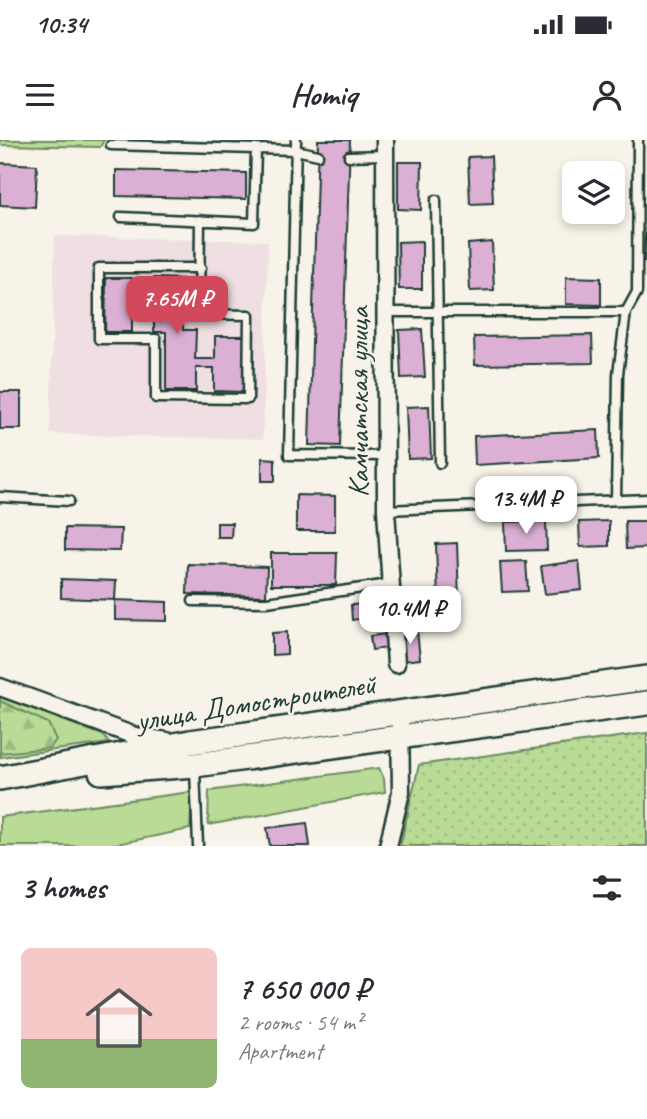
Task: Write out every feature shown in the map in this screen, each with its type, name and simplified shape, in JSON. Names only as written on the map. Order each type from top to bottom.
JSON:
[{"type":"main road","name":"улица Домостроителей","points":[[0,779],[190,742],[647,678]]},
{"type":"main road","name":"улица Домостроителей","points":[[0,779],[195,765],[647,703]]},
{"type":"street","name":"Камчатская улица","points":[[385,148],[386,510],[396,664]]},
{"type":"street","points":[[0,687],[135,736],[190,742]]},
{"type":"street","points":[[388,846],[401,792],[400,711]]},
{"type":"lane","points":[[296,140],[289,455],[386,456]]},
{"type":"lane","points":[[616,500],[618,374],[626,312],[637,292],[638,140]]},
{"type":"lane","points":[[111,145],[296,150],[318,155]]},
{"type":"lane","points":[[349,156],[385,148]]},
{"type":"lane","points":[[121,217],[254,223],[256,149]]},
{"type":"lane","points":[[436,200],[440,463]]},
{"type":"lane","points":[[200,220],[201,268],[199,314],[248,315],[248,399],[156,398],[156,339],[99,339],[99,268],[201,268]]},
{"type":"lane","points":[[637,292],[647,292]]},
{"type":"lane","points":[[385,312],[626,312]]},
{"type":"lane","points":[[0,497],[69,501]]},
{"type":"lane","points":[[386,510],[647,499]]},
{"type":"lane","points":[[193,601],[267,602],[389,584]]},
{"type":"lane","points":[[195,765],[198,846]]},
{"type":"shaded area","points":[[55,236],[268,241],[263,439],[50,434]]},
{"type":"green space","points":[[0,140],[104,140],[100,147],[0,145]]},
{"type":"green space","points":[[647,687],[647,695],[442,722],[437,718]]},
{"type":"green space","points":[[0,697],[103,735],[109,743],[0,757]]},
{"type":"green space","points":[[0,701],[48,723],[56,740],[50,748],[0,753]]},
{"type":"green space","points":[[647,733],[647,846],[400,846],[419,765]]},
{"type":"green space","points":[[379,768],[384,779],[385,792],[208,825],[209,791]]},
{"type":"green space","points":[[192,792],[190,829],[107,846],[0,846],[0,817]]},
{"type":"building","points":[[318,140],[350,140],[340,446],[309,445]]},
{"type":"building","points":[[491,156],[493,203],[470,204],[468,157]]},
{"type":"building","points":[[398,162],[422,162],[421,210],[398,209]]},
{"type":"building","points":[[0,163],[37,165],[35,207],[0,205]]},
{"type":"building","points":[[116,170],[246,173],[246,199],[116,196]]},
{"type":"building","points":[[646,219],[647,262],[644,262]]},
{"type":"building","points":[[422,241],[422,289],[399,289],[398,242]]},
{"type":"building","points":[[492,242],[494,290],[470,291],[468,244]]},
{"type":"building","points":[[566,277],[601,278],[601,305],[566,304]]},
{"type":"building","points":[[106,278],[132,278],[132,302],[154,302],[154,278],[183,279],[183,330],[196,330],[195,359],[215,359],[215,336],[246,336],[245,392],[214,391],[214,368],[196,368],[196,391],[166,391],[166,332],[154,332],[154,311],[132,310],[132,332],[105,332]]},
{"type":"building","points":[[422,329],[425,377],[401,378],[399,330]]},
{"type":"building","points":[[592,335],[593,363],[475,365],[474,337]]},
{"type":"building","points":[[0,392],[21,392],[21,429],[0,429]]},
{"type":"building","points":[[429,406],[431,458],[408,459],[406,407]]},
{"type":"building","points":[[598,430],[599,458],[475,465],[474,436]]},
{"type":"building","points":[[262,458],[275,459],[275,481],[262,481]]},
{"type":"building","points":[[296,495],[335,496],[335,531],[296,531]]},
{"type":"building","points":[[546,521],[547,550],[506,551],[505,522]]},
{"type":"building","points":[[609,521],[609,546],[580,547],[579,522]]},
{"type":"building","points":[[625,521],[647,521],[647,548],[626,549]]},
{"type":"building","points":[[217,523],[232,523],[231,537],[217,537]]},
{"type":"building","points":[[65,528],[121,529],[120,551],[65,550]]},
{"type":"building","points":[[457,543],[459,600],[438,601],[436,544]]},
{"type":"building","points":[[271,553],[337,553],[336,585],[271,585]]},
{"type":"building","points":[[526,561],[528,591],[502,592],[500,562]]},
{"type":"building","points":[[579,561],[582,590],[545,594],[541,566]]},
{"type":"building","points":[[188,564],[267,567],[266,596],[187,594]]},
{"type":"building","points":[[61,579],[116,581],[115,600],[61,598]]},
{"type":"building","points":[[115,600],[167,602],[167,621],[115,620]]},
{"type":"building","points":[[367,604],[368,618],[352,620],[351,605]]},
{"type":"building","points":[[417,631],[420,659],[403,661],[401,633]]},
{"type":"building","points":[[287,632],[287,654],[272,655],[272,633]]},
{"type":"building","points":[[386,634],[388,648],[372,650],[370,636]]},
{"type":"building","points":[[307,823],[310,846],[270,846],[267,828]]}]
